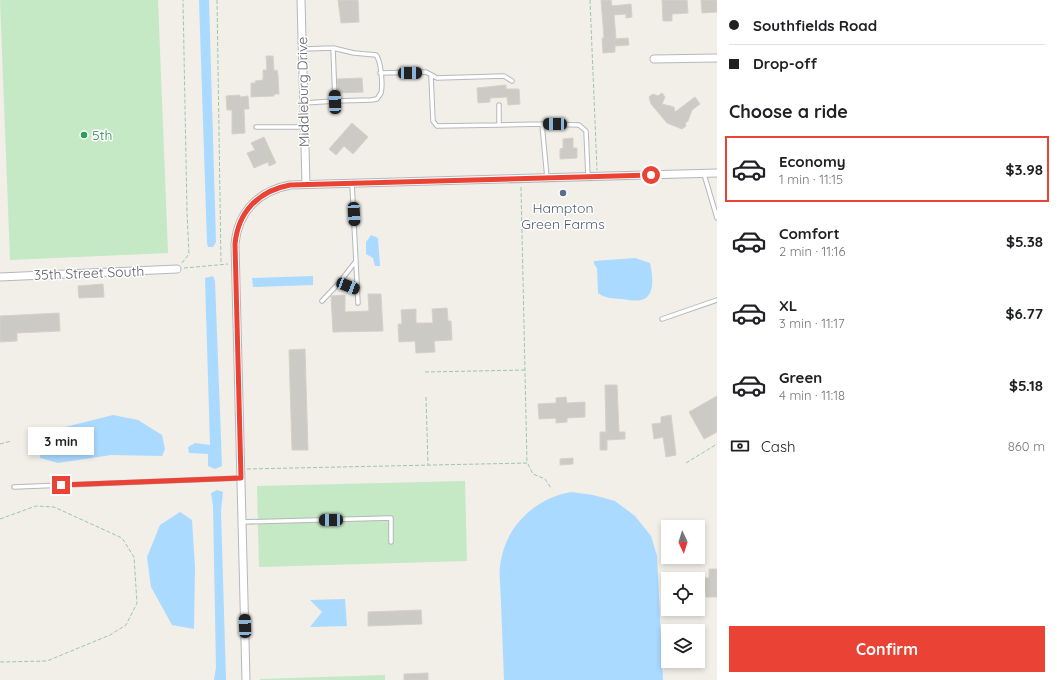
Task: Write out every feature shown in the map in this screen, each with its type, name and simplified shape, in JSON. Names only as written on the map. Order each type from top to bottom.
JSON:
[{"type":"street","name":"Middleburg Drive","points":[[301,0],[306,184]]},
{"type":"street","points":[[654,59],[717,58]]},
{"type":"street","points":[[246,680],[235,264],[236,235],[242,216],[248,208],[258,198],[271,190],[290,185],[717,173]]},
{"type":"street","name":"35th Street South","points":[[0,277],[177,269]]},
{"type":"lane","points":[[333,48],[335,102]]},
{"type":"lane","points":[[302,49],[333,48],[354,53],[376,54],[379,58],[381,92],[377,99],[304,103]]},
{"type":"lane","points":[[380,73],[426,72],[437,78],[504,76],[512,81]]},
{"type":"lane","points":[[431,76],[433,121],[438,126],[542,124],[579,125],[586,131],[588,177]]},
{"type":"lane","points":[[499,105],[500,125]]},
{"type":"lane","points":[[542,124],[547,178]]},
{"type":"lane","points":[[256,127],[304,128]]},
{"type":"lane","points":[[704,174],[717,218]]},
{"type":"lane","points":[[352,183],[358,303]]},
{"type":"lane","points":[[322,301],[339,283],[356,261]]},
{"type":"lane","points":[[339,283],[357,290]]},
{"type":"lane","points":[[662,319],[717,300]]},
{"type":"lane","points":[[14,487],[241,478]]},
{"type":"lane","points":[[242,522],[391,518],[391,542]]},
{"type":"path","points":[[177,269],[189,254],[183,0]]},
{"type":"path","points":[[217,0],[221,264]]},
{"type":"path","points":[[590,0],[597,176]]},
{"type":"path","points":[[521,179],[527,463],[533,474],[545,479],[551,488]]},
{"type":"path","points":[[177,269],[221,264],[235,264]]},
{"type":"path","points":[[425,372],[526,370]]},
{"type":"path","points":[[426,397],[428,466]]},
{"type":"path","points":[[0,444],[11,441]]},
{"type":"path","points":[[686,463],[717,444]]},
{"type":"path","points":[[241,470],[527,463]]},
{"type":"path","points":[[0,519],[36,506],[54,507],[122,538],[134,557],[137,603],[126,625],[110,635],[47,661],[0,662]]},
{"type":"green space","name":"5th","points":[[0,0],[158,0],[168,253],[10,260]]},
{"type":"green space","points":[[465,481],[467,561],[259,567],[257,486]]},
{"type":"green space","points":[[385,675],[385,680],[260,680],[260,679]]},
{"type":"water","points":[[199,0],[209,0],[216,242],[213,247],[208,247],[207,243]]},
{"type":"water","points":[[371,235],[378,238],[380,266],[375,266],[373,258],[366,254],[366,242]]},
{"type":"water","points":[[635,258],[650,263],[652,272],[652,288],[648,296],[642,300],[633,300],[607,297],[598,293],[597,268],[594,261]]},
{"type":"water","points":[[213,276],[215,281],[222,466],[215,469],[208,466],[208,454],[189,453],[188,447],[195,443],[210,445],[205,278]]},
{"type":"water","points":[[313,276],[313,285],[253,287],[252,278]]},
{"type":"water","points":[[113,415],[138,420],[162,435],[165,449],[162,456],[111,455],[58,463],[40,458],[41,443],[57,429]]},
{"type":"water","points":[[217,490],[223,492],[221,511],[226,680],[214,680],[216,667],[213,506],[211,493]]},
{"type":"water","points":[[571,492],[593,495],[615,501],[635,516],[651,536],[657,556],[661,668],[662,668],[663,680],[504,680],[500,565],[504,547],[510,535],[525,515],[546,500]]},
{"type":"water","points":[[180,512],[192,520],[195,567],[194,629],[172,625],[151,587],[147,557],[160,525]]},
{"type":"water","points":[[345,599],[347,626],[310,627],[322,612],[310,600]]},
{"type":"building","points":[[338,0],[358,0],[359,22],[341,23]]},
{"type":"building","points":[[601,0],[611,0],[612,6],[631,4],[632,17],[626,18],[626,14],[614,15],[616,39],[628,38],[629,45],[615,46],[615,52],[603,53],[602,38],[604,38]]},
{"type":"building","points":[[662,0],[687,0],[688,13],[672,14],[672,21],[663,21]]},
{"type":"building","points":[[701,0],[717,0],[717,12],[702,13]]},
{"type":"building","points":[[266,56],[273,56],[274,71],[277,70],[278,75],[279,94],[274,94],[274,96],[251,97],[251,83],[256,83],[255,81],[263,80],[263,70],[267,70]]},
{"type":"building","points":[[362,78],[363,92],[338,93],[337,79]]},
{"type":"building","points":[[506,85],[506,89],[519,89],[520,104],[508,105],[507,97],[490,98],[490,102],[478,103],[477,88]]},
{"type":"building","points":[[662,93],[665,97],[662,104],[674,107],[675,112],[695,97],[700,104],[692,110],[688,121],[685,123],[686,126],[682,129],[667,123],[651,104],[649,97],[653,94],[658,96]]},
{"type":"building","points":[[240,95],[240,97],[248,96],[249,109],[244,109],[245,133],[232,134],[232,110],[227,110],[226,96]]},
{"type":"building","points":[[352,123],[368,137],[353,154],[344,146],[336,155],[329,149]]},
{"type":"building","points":[[264,137],[276,163],[269,166],[268,162],[254,168],[247,153],[255,150],[251,143]]},
{"type":"building","points":[[573,138],[573,148],[577,148],[577,158],[560,159],[560,149],[563,148],[563,139]]},
{"type":"building","points":[[103,284],[104,297],[79,298],[78,286]]},
{"type":"building","points":[[368,294],[381,294],[383,331],[333,332],[331,296],[345,295],[345,312],[369,311]]},
{"type":"building","points":[[447,308],[448,321],[451,321],[452,340],[434,341],[435,352],[416,353],[415,341],[399,342],[398,324],[402,324],[401,310],[416,309],[416,323],[433,323],[432,309]]},
{"type":"building","points":[[59,313],[60,331],[17,333],[17,341],[0,342],[0,316]]},
{"type":"building","points":[[305,349],[308,450],[292,450],[289,350]]},
{"type":"building","points":[[605,385],[617,385],[619,432],[625,432],[625,439],[607,440],[607,450],[600,450],[600,432],[606,432]]},
{"type":"building","points":[[717,396],[717,432],[704,439],[689,412]]},
{"type":"building","points":[[566,397],[567,403],[585,402],[585,417],[567,418],[567,422],[556,423],[556,418],[539,419],[538,404],[556,403],[556,398]]},
{"type":"building","points":[[671,415],[676,455],[666,457],[663,437],[654,439],[652,424],[661,423],[661,417]]},
{"type":"building","points":[[573,458],[573,464],[560,465],[560,459]]},
{"type":"building","points":[[709,569],[717,569],[717,597],[706,597],[705,578],[709,578]]},
{"type":"building","points":[[421,610],[422,624],[368,626],[368,612]]},
{"type":"building","points":[[428,673],[428,680],[404,680],[404,674]]},
{"type":"place","name":"5th","points":[[84,135]]},
{"type":"place","name":"Hampton Green Farms","points":[[563,193]]},
{"type":"route","points":[[61,485],[241,478],[235,244],[238,225],[242,216],[255,201],[271,190],[290,185],[651,175]]}]
